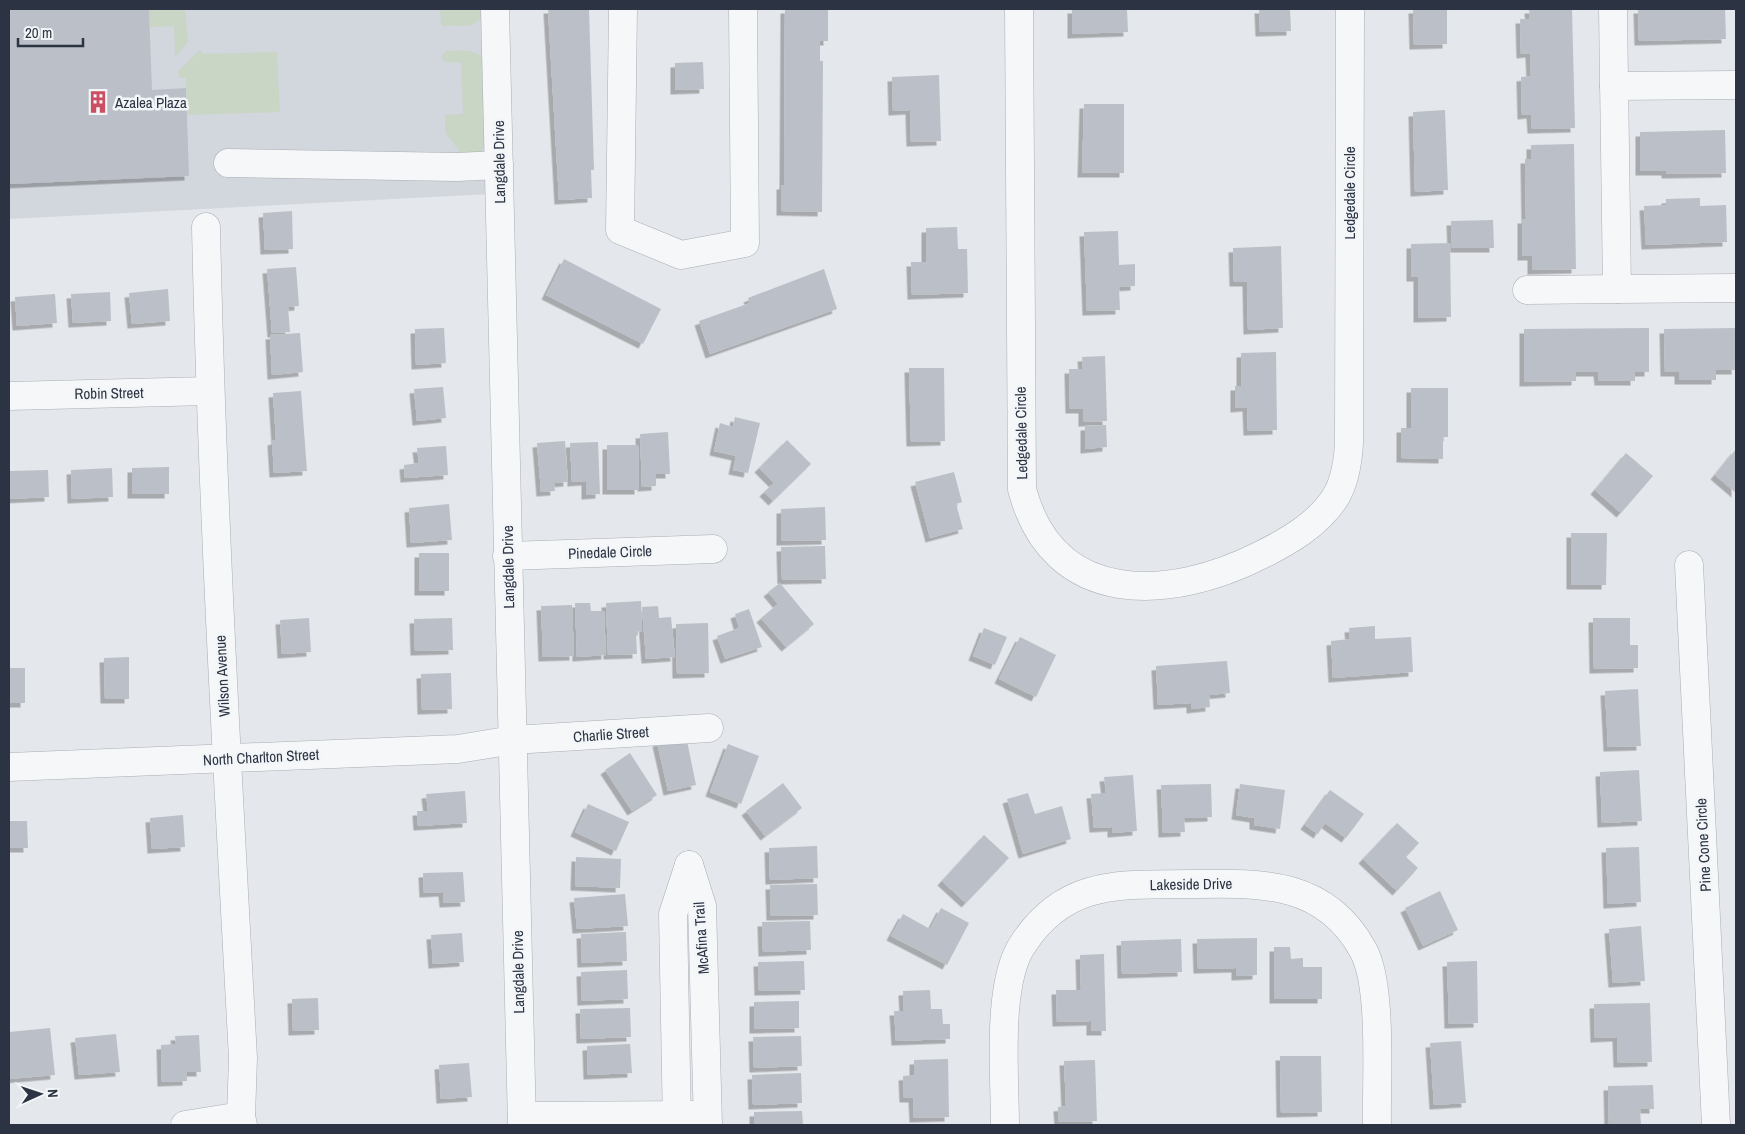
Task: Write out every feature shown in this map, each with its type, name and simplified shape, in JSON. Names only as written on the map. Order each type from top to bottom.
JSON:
[{"type":"street","name":"Langdale Drive","points":[[495,9],[522,1121]]},
{"type":"street","points":[[623,9],[620,230],[681,255],[745,243],[743,9]]},
{"type":"street","name":"Ledgedale Circle","points":[[1019,9],[1022,489],[1028,511],[1038,532],[1068,563],[1088,575],[1109,583],[1155,587],[1239,566],[1293,539],[1318,518],[1335,497],[1341,484],[1348,462],[1349,443],[1350,9]]},
{"type":"street","points":[[1613,9],[1617,289]]},
{"type":"street","points":[[1614,86],[1736,85]]},
{"type":"street","points":[[228,163],[457,167],[499,165]]},
{"type":"street","name":"Wilson Avenue","points":[[206,227],[210,391],[243,1058],[242,1120]]},
{"type":"street","points":[[1527,290],[1736,288]]},
{"type":"street","name":"Robin Street","points":[[9,396],[210,391]]},
{"type":"street","name":"Pinedale Circle","points":[[507,556],[713,549]]},
{"type":"street","name":"Pine Cone Circle","points":[[1689,565],[1725,1049],[1716,1125]]},
{"type":"street","name":"Charlie Street","points":[[513,740],[709,728]]},
{"type":"street","name":"North Charlton Street","points":[[9,767],[458,749],[513,740]]},
{"type":"street","name":"McAfina Trail","points":[[677,1120],[673,914],[689,865],[702,906],[708,1120]]},
{"type":"street","name":"Lakeside Drive","points":[[1005,1125],[1007,981],[1023,943],[1039,924],[1055,909],[1071,899],[1104,886],[1236,883],[1264,884],[1288,889],[1316,902],[1336,917],[1356,937],[1370,967],[1375,1004],[1377,1125]]},
{"type":"street","points":[[674,996],[705,995]]},
{"type":"street","points":[[185,1125],[242,1120]]},
{"type":"street","points":[[522,1121],[708,1120]]},
{"type":"shaded area","points":[[9,9],[485,9],[490,194],[9,219]]},
{"type":"green space","points":[[149,9],[185,9],[188,42],[175,57],[174,26],[150,27]]},
{"type":"green space","points":[[440,9],[485,9],[479,21],[474,24],[443,26],[441,24]]},
{"type":"green space","points":[[200,50],[203,54],[277,52],[280,112],[187,115],[186,78],[179,78],[178,71]]},
{"type":"green space","points":[[446,51],[473,52],[478,54],[486,63],[488,137],[478,159],[464,157],[445,132],[445,115],[463,114],[461,62],[445,61],[441,57]]},
{"type":"building","name":"Azalea Plaza","points":[[9,9],[149,9],[152,90],[186,88],[189,176],[9,184]]},
{"type":"building","points":[[548,9],[589,9],[594,170],[591,170],[592,198],[559,200]]},
{"type":"building","points":[[785,9],[828,9],[828,41],[820,41],[820,61],[823,61],[822,212],[781,211],[781,185],[784,185]]},
{"type":"building","points":[[1072,9],[1127,9],[1128,32],[1072,34]]},
{"type":"building","points":[[1259,9],[1290,9],[1291,31],[1260,32]]},
{"type":"building","points":[[1413,9],[1447,9],[1447,44],[1414,45]]},
{"type":"building","points":[[1529,9],[1572,9],[1575,128],[1532,129],[1531,114],[1522,115],[1521,77],[1531,76],[1530,53],[1521,54],[1520,19],[1530,19]]},
{"type":"building","points":[[1638,9],[1725,9],[1726,39],[1639,41]]},
{"type":"building","points":[[703,62],[704,89],[675,90],[675,63]]},
{"type":"building","points":[[939,75],[941,141],[911,142],[910,110],[893,111],[892,77]]},
{"type":"building","points":[[1084,104],[1124,104],[1124,173],[1082,173]]},
{"type":"building","points":[[1445,110],[1448,190],[1415,192],[1413,112]]},
{"type":"building","points":[[1725,130],[1726,173],[1666,174],[1666,171],[1640,171],[1640,132]]},
{"type":"building","points":[[1574,144],[1576,269],[1532,270],[1532,256],[1522,256],[1522,219],[1526,219],[1525,159],[1531,159],[1531,145]]},
{"type":"building","points":[[1700,198],[1700,206],[1726,205],[1727,242],[1646,245],[1644,206],[1666,205],[1666,199]]},
{"type":"building","points":[[292,211],[293,249],[265,250],[263,213]]},
{"type":"building","points":[[1493,220],[1494,248],[1452,248],[1451,221]]},
{"type":"building","points":[[957,227],[958,249],[967,249],[968,293],[912,295],[911,262],[926,262],[926,228]]},
{"type":"building","points":[[1118,231],[1119,265],[1135,264],[1135,286],[1119,287],[1120,310],[1087,311],[1084,232]]},
{"type":"building","points":[[1450,243],[1451,317],[1418,318],[1418,277],[1411,277],[1411,244]]},
{"type":"building","points":[[1281,246],[1283,328],[1248,330],[1247,282],[1234,282],[1233,248]]},
{"type":"building","points":[[564,259],[661,309],[643,344],[546,295]]},
{"type":"building","points":[[296,267],[299,306],[288,307],[290,332],[272,333],[267,269]]},
{"type":"building","points":[[824,269],[837,309],[710,354],[699,321],[750,303],[748,298]]},
{"type":"building","points":[[168,289],[170,321],[132,324],[129,293]]},
{"type":"building","points":[[110,292],[111,321],[73,323],[71,294]]},
{"type":"building","points":[[55,294],[57,323],[17,326],[15,297]]},
{"type":"building","points":[[444,328],[446,363],[416,365],[415,329]]},
{"type":"building","points":[[1649,328],[1649,372],[1635,372],[1635,381],[1599,381],[1598,372],[1576,372],[1576,381],[1524,382],[1524,329]]},
{"type":"building","points":[[1736,328],[1736,370],[1716,370],[1716,380],[1679,380],[1679,372],[1665,372],[1664,329]]},
{"type":"building","points":[[300,333],[303,372],[272,375],[270,335]]},
{"type":"building","points":[[1276,352],[1277,430],[1248,431],[1247,407],[1235,408],[1235,386],[1241,386],[1241,353]]},
{"type":"building","points":[[1105,356],[1107,421],[1083,422],[1083,409],[1070,409],[1069,369],[1083,369],[1082,357]]},
{"type":"building","points":[[909,368],[944,368],[945,441],[911,442]]},
{"type":"building","points":[[443,387],[446,418],[417,421],[414,389]]},
{"type":"building","points":[[1411,388],[1448,388],[1448,437],[1443,437],[1443,459],[1401,458],[1401,428],[1411,428]]},
{"type":"building","points":[[301,391],[307,471],[274,473],[272,441],[276,440],[273,393]]},
{"type":"building","points":[[735,417],[760,423],[748,473],[733,470],[736,456],[714,451],[720,423],[733,427]]},
{"type":"building","points":[[1106,425],[1107,447],[1085,449],[1085,426]]},
{"type":"building","points":[[668,432],[670,474],[656,474],[656,486],[642,487],[640,434]]},
{"type":"building","points":[[787,440],[811,464],[773,501],[764,492],[774,483],[759,468]]},
{"type":"building","points":[[565,441],[568,482],[554,483],[555,491],[541,492],[537,443]]},
{"type":"building","points":[[598,442],[600,494],[586,495],[586,481],[572,482],[570,443]]},
{"type":"building","points":[[607,445],[638,445],[639,490],[607,490]]},
{"type":"building","points":[[446,446],[448,475],[405,478],[404,465],[419,463],[417,448]]},
{"type":"building","points":[[1736,449],[1736,493],[1715,475]]},
{"type":"building","points":[[1626,453],[1653,476],[1621,513],[1595,490]]},
{"type":"building","points":[[169,467],[169,494],[132,494],[132,468]]},
{"type":"building","points":[[112,468],[113,497],[72,499],[71,470]]},
{"type":"building","points":[[48,470],[49,497],[9,499],[9,471]]},
{"type":"building","points":[[954,472],[962,502],[956,504],[963,529],[930,538],[915,482]]},
{"type":"building","points":[[449,504],[452,540],[411,543],[409,508]]},
{"type":"building","points":[[825,507],[826,540],[781,541],[781,509]]},
{"type":"building","points":[[1571,533],[1607,533],[1606,585],[1571,585]]},
{"type":"building","points":[[825,546],[826,579],[782,580],[781,547]]},
{"type":"building","points":[[419,553],[449,553],[449,591],[419,591]]},
{"type":"building","points":[[780,583],[814,624],[786,647],[761,618],[778,604],[768,592]]},
{"type":"building","points":[[641,601],[642,631],[636,632],[637,654],[608,655],[606,603]]},
{"type":"building","points":[[575,603],[590,603],[591,611],[604,611],[606,655],[577,657]]},
{"type":"building","points":[[572,605],[574,656],[543,657],[541,606]]},
{"type":"building","points":[[658,606],[659,618],[671,617],[675,657],[646,659],[642,607]]},
{"type":"building","points":[[749,609],[762,647],[725,659],[717,636],[739,628],[735,614]]},
{"type":"building","points":[[309,618],[311,652],[282,654],[280,620]]},
{"type":"building","points":[[452,618],[453,650],[415,651],[414,619]]},
{"type":"building","points":[[1593,618],[1630,618],[1630,645],[1638,645],[1638,668],[1594,669]]},
{"type":"building","points":[[708,623],[709,673],[677,674],[676,624]]},
{"type":"building","points":[[1375,626],[1375,639],[1411,637],[1413,672],[1333,678],[1331,641],[1350,639],[1349,628]]},
{"type":"building","points":[[984,628],[1007,637],[995,665],[973,656]]},
{"type":"building","points":[[1020,637],[1056,655],[1036,697],[999,679]]},
{"type":"building","points":[[129,657],[129,699],[105,699],[104,658]]},
{"type":"building","points":[[1227,661],[1230,693],[1209,695],[1210,707],[1191,709],[1191,703],[1158,705],[1156,666]]},
{"type":"building","points":[[9,668],[25,668],[25,703],[9,703]]},
{"type":"building","points":[[451,673],[452,709],[422,710],[421,674]]},
{"type":"building","points":[[1638,689],[1641,746],[1608,747],[1605,691]]},
{"type":"building","points":[[686,736],[696,785],[668,791],[657,742]]},
{"type":"building","points":[[728,744],[759,756],[741,804],[710,792]]},
{"type":"building","points":[[630,753],[657,795],[632,811],[605,770]]},
{"type":"building","points":[[1639,770],[1642,821],[1602,823],[1600,772]]},
{"type":"building","points":[[1133,775],[1137,831],[1112,833],[1112,827],[1094,828],[1091,794],[1106,793],[1104,777]]},
{"type":"building","points":[[783,783],[802,808],[765,836],[746,811]]},
{"type":"building","points":[[1211,784],[1212,817],[1184,818],[1185,832],[1163,833],[1161,785]]},
{"type":"building","points":[[1240,784],[1285,790],[1280,829],[1254,825],[1254,818],[1236,815]]},
{"type":"building","points":[[1330,790],[1364,814],[1346,838],[1325,823],[1318,834],[1305,825]]},
{"type":"building","points":[[465,791],[467,823],[418,826],[417,811],[428,811],[426,794]]},
{"type":"building","points":[[1028,793],[1035,814],[1062,806],[1071,839],[1023,854],[1007,799]]},
{"type":"building","points":[[588,804],[629,822],[616,851],[575,832]]},
{"type":"building","points":[[183,815],[185,847],[152,849],[150,818]]},
{"type":"building","points":[[9,821],[27,821],[28,848],[9,848]]},
{"type":"building","points":[[1397,823],[1419,843],[1406,857],[1418,868],[1397,891],[1363,859]]},
{"type":"building","points":[[984,835],[1009,858],[966,903],[942,881]]},
{"type":"building","points":[[817,846],[818,878],[770,880],[769,848]]},
{"type":"building","points":[[1639,847],[1641,902],[1608,904],[1606,848]]},
{"type":"building","points":[[576,857],[621,859],[620,888],[575,886]]},
{"type":"building","points":[[463,872],[465,902],[444,903],[443,892],[424,893],[423,873]]},
{"type":"building","points":[[817,884],[818,915],[771,916],[770,885]]},
{"type":"building","points":[[1440,891],[1458,930],[1423,946],[1405,908]]},
{"type":"building","points":[[625,894],[628,926],[577,929],[574,898]]},
{"type":"building","points":[[941,908],[969,923],[947,965],[891,936],[903,914],[930,929]]},
{"type":"building","points":[[810,921],[811,950],[763,952],[762,922]]},
{"type":"building","points":[[1641,926],[1645,981],[1613,983],[1609,929]]},
{"type":"building","points":[[626,932],[627,961],[582,963],[581,934]]},
{"type":"building","points":[[462,933],[464,962],[433,964],[431,935]]},
{"type":"building","points":[[1257,938],[1257,975],[1236,976],[1236,968],[1198,969],[1197,939]]},
{"type":"building","points":[[1181,939],[1182,972],[1122,974],[1121,941]]},
{"type":"building","points":[[1274,947],[1290,947],[1291,959],[1303,958],[1303,967],[1322,967],[1322,999],[1274,999]]},
{"type":"building","points":[[1104,954],[1106,1031],[1091,1031],[1091,1021],[1057,1022],[1056,990],[1081,990],[1080,955]]},
{"type":"building","points":[[804,961],[805,990],[759,991],[758,962]]},
{"type":"building","points":[[1477,961],[1478,1023],[1449,1024],[1447,962]]},
{"type":"building","points":[[627,970],[628,999],[582,1001],[581,972]]},
{"type":"building","points":[[930,990],[931,1009],[942,1009],[943,1024],[950,1024],[950,1039],[896,1041],[894,1011],[904,1011],[903,991]]},
{"type":"building","points":[[318,998],[319,1030],[293,1031],[292,999]]},
{"type":"building","points":[[799,1001],[799,1028],[754,1029],[754,1002]]},
{"type":"building","points":[[1650,1003],[1652,1062],[1618,1063],[1617,1037],[1595,1038],[1594,1004]]},
{"type":"building","points":[[630,1008],[631,1037],[581,1039],[580,1009]]},
{"type":"building","points":[[50,1028],[55,1075],[9,1079],[9,1032]]},
{"type":"building","points":[[116,1034],[120,1072],[79,1075],[75,1038]]},
{"type":"building","points":[[199,1035],[201,1072],[187,1072],[187,1081],[162,1082],[161,1045],[176,1044],[175,1036]]},
{"type":"building","points":[[801,1036],[802,1066],[754,1068],[753,1037]]},
{"type":"building","points":[[1461,1041],[1466,1103],[1434,1105],[1430,1043]]},
{"type":"building","points":[[630,1044],[632,1073],[588,1075],[587,1046]]},
{"type":"building","points":[[1280,1056],[1321,1056],[1322,1112],[1281,1113]]},
{"type":"building","points":[[948,1059],[949,1117],[914,1118],[913,1098],[904,1098],[903,1076],[914,1075],[914,1060]]},
{"type":"building","points":[[1095,1060],[1097,1121],[1059,1122],[1058,1107],[1066,1106],[1064,1061]]},
{"type":"building","points":[[469,1063],[472,1097],[441,1099],[439,1065]]},
{"type":"building","points":[[801,1073],[802,1103],[753,1105],[752,1075]]},
{"type":"building","points":[[1653,1085],[1654,1109],[1640,1109],[1641,1125],[1609,1125],[1608,1086]]},
{"type":"building","points":[[802,1111],[803,1125],[754,1125],[754,1112]]},
{"type":"place","name":"Azalea Plaza","points":[[98,102]]}]
